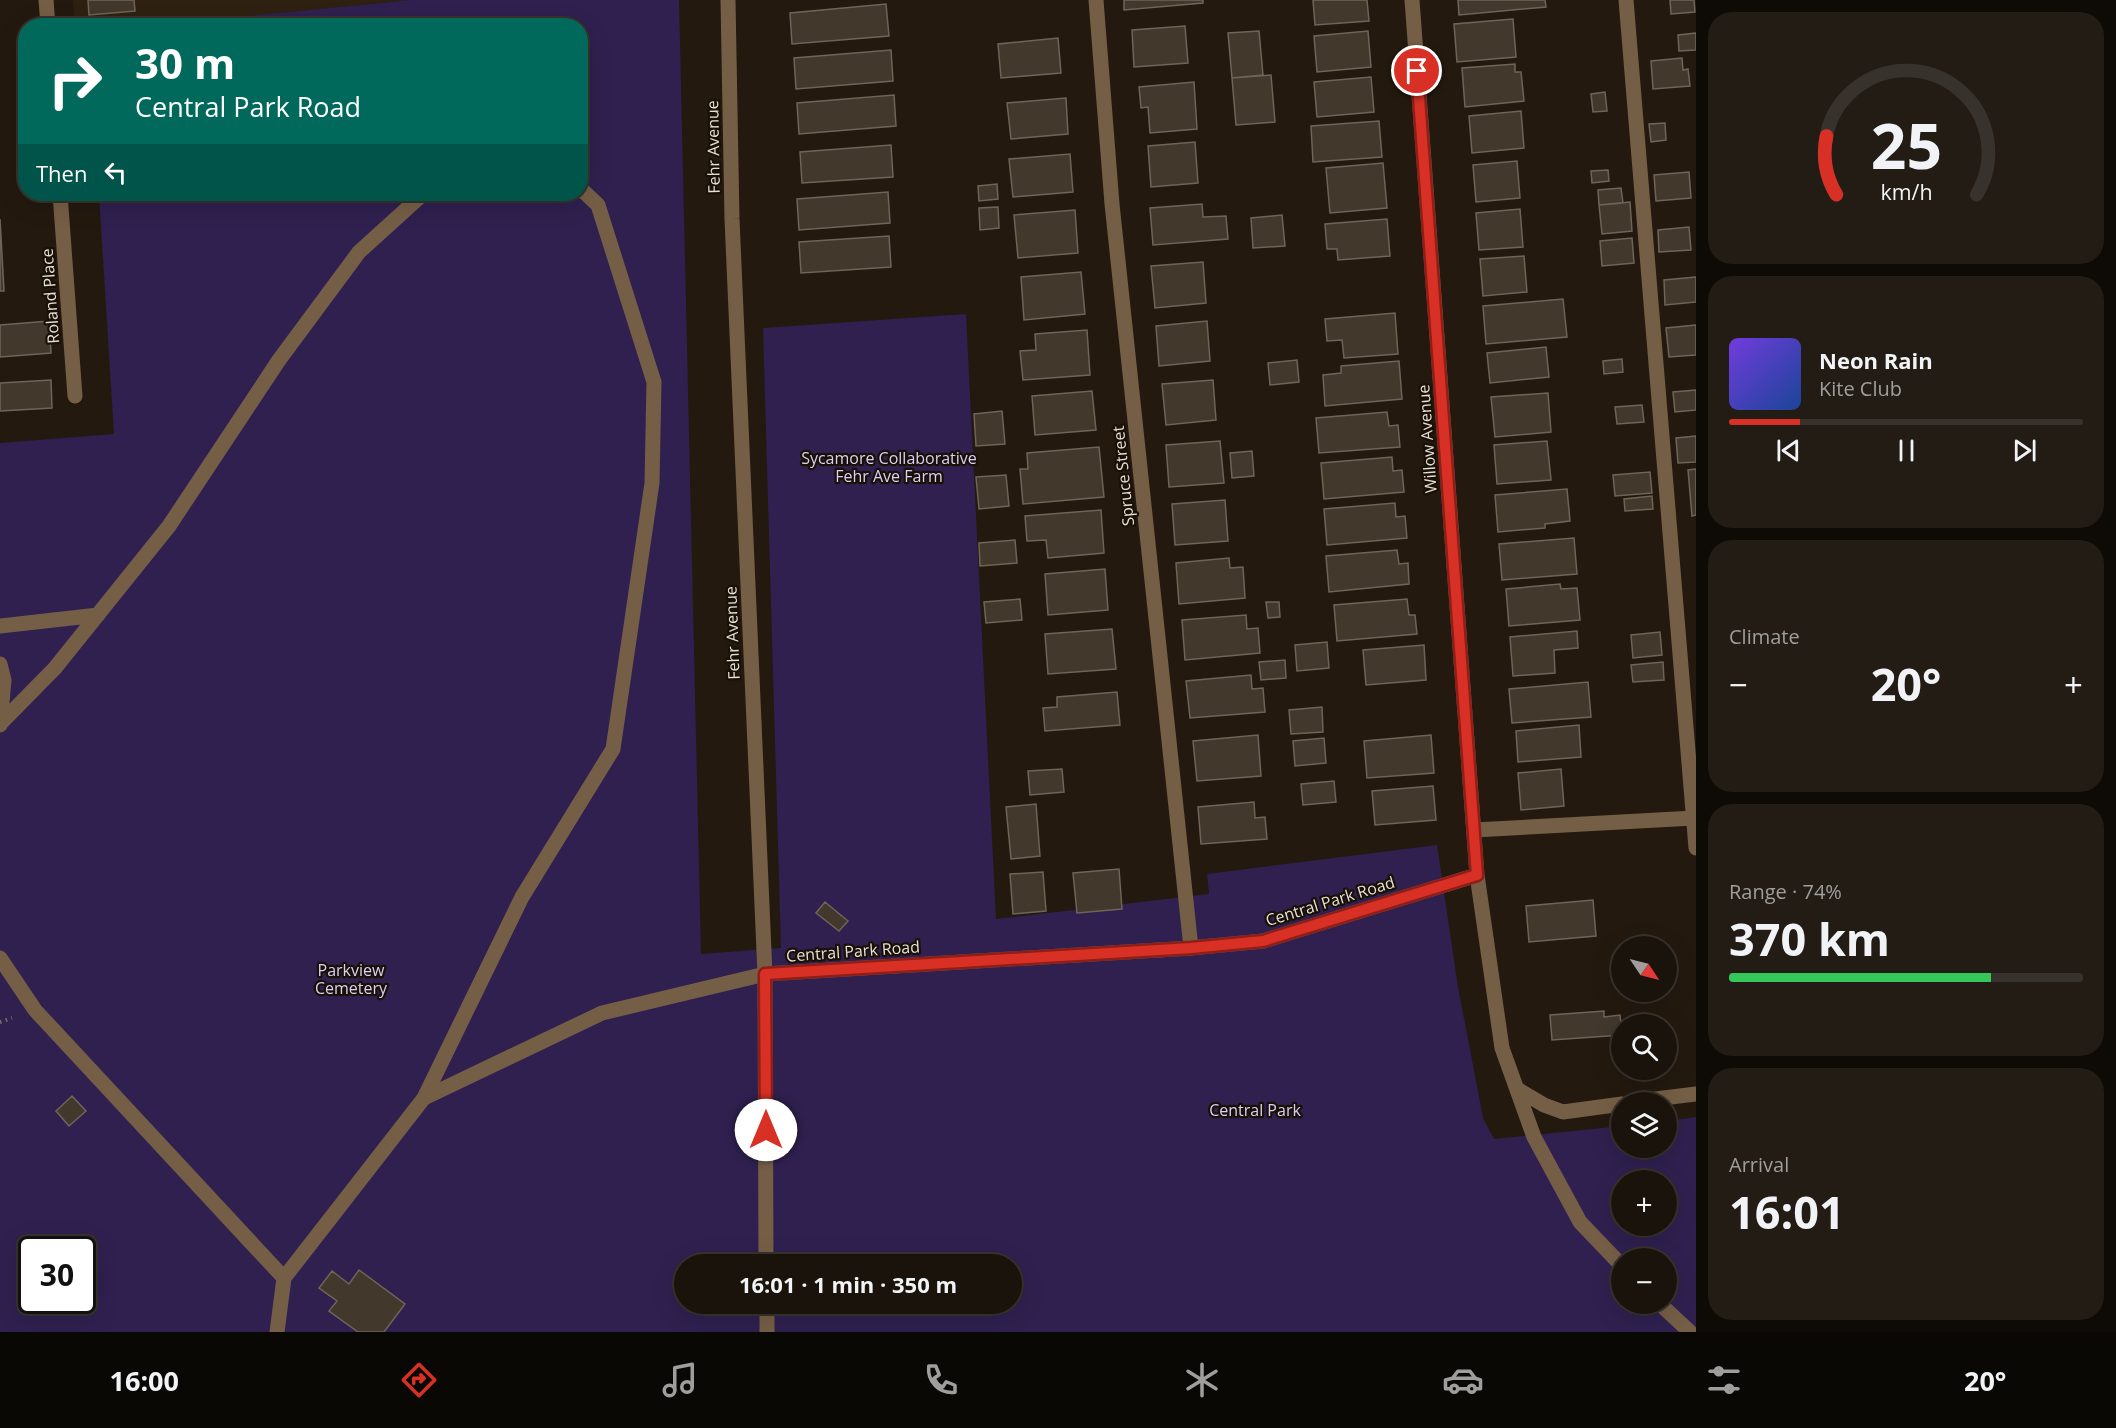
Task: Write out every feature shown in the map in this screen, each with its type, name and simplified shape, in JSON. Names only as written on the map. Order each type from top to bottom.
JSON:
[{"type":"street","points":[[46,0],[47,18]]},
{"type":"street","name":"Fehr Avenue","points":[[728,0],[732,219],[765,974],[766,1254]]},
{"type":"street","name":"Spruce Street","points":[[1096,0],[1112,204],[1191,948]]},
{"type":"street","name":"Willow Avenue","points":[[1412,0],[1477,875]]},
{"type":"street","points":[[1626,0],[1696,848]]},
{"type":"street","points":[[277,1332],[284,1278],[423,1098],[522,897],[613,749],[652,483],[654,382],[598,205],[588,196]]},
{"type":"street","name":"Roland Place","points":[[61,201],[75,396]]},
{"type":"street","points":[[1,724],[55,668],[170,526],[279,360],[359,252],[415,201]]},
{"type":"street","points":[[0,626],[98,615]]},
{"type":"street","points":[[0,664],[4,680],[1,724]]},
{"type":"street","points":[[1474,830],[1694,818]]},
{"type":"street","points":[[1477,875],[1502,1048],[1534,1137],[1580,1222],[1611,1254]]},
{"type":"street","name":"Central Park Road","points":[[423,1098],[602,1013],[765,974],[1191,948],[1263,941],[1477,875]]},
{"type":"street","points":[[0,958],[35,1010],[284,1278]]},
{"type":"street","points":[[1517,1089],[1544,1105],[1563,1112],[1611,1105]]},
{"type":"street","points":[[1677,1096],[1696,1094]]},
{"type":"street","points":[[767,1314],[767,1332]]},
{"type":"street","points":[[1671,1314],[1690,1332]]},
{"type":"shaded area","points":[[73,0],[411,0],[234,18],[74,18]]},
{"type":"green space","name":"Parkview Cemetery","points":[[411,0],[679,0],[701,954],[781,948],[763,328],[966,314],[996,919],[1209,894],[1207,874],[1437,845],[1458,987],[1483,1118],[1494,1139],[1611,1127],[1611,1158],[1677,1158],[1677,1120],[1696,1117],[1696,1332],[0,1332],[0,443],[114,434],[99,201],[588,201],[588,18],[227,18]]},
{"type":"building","points":[[88,0],[134,0],[135,11],[89,15]]},
{"type":"building","points":[[1124,0],[1203,0],[1203,3],[1124,10]]},
{"type":"building","points":[[1313,0],[1367,0],[1369,21],[1315,25]]},
{"type":"building","points":[[1458,0],[1545,0],[1546,7],[1459,15]]},
{"type":"building","points":[[1670,0],[1694,0],[1695,12],[1671,14]]},
{"type":"building","points":[[886,4],[889,36],[792,44],[790,13]]},
{"type":"building","points":[[1513,19],[1516,57],[1457,62],[1454,24]]},
{"type":"building","points":[[1185,26],[1188,63],[1134,67],[1132,30]]},
{"type":"building","points":[[1259,31],[1263,75],[1232,78],[1228,33]]},
{"type":"building","points":[[1368,31],[1371,67],[1317,72],[1314,36]]},
{"type":"building","points":[[1696,33],[1696,50],[1679,51],[1678,35]]},
{"type":"building","points":[[1058,38],[1061,73],[1001,78],[998,44]]},
{"type":"building","points":[[891,50],[893,81],[796,89],[794,58]]},
{"type":"building","points":[[1682,58],[1683,70],[1688,69],[1690,86],[1653,89],[1651,61]]},
{"type":"building","points":[[1515,64],[1515,72],[1521,72],[1524,101],[1465,107],[1462,68]]},
{"type":"building","points":[[1271,75],[1275,122],[1236,125],[1232,78]]},
{"type":"building","points":[[1371,77],[1374,112],[1317,117],[1314,82]]},
{"type":"building","points":[[1194,82],[1197,129],[1150,133],[1148,107],[1141,108],[1139,87]]},
{"type":"building","points":[[1605,92],[1607,111],[1593,112],[1591,94]]},
{"type":"building","points":[[894,95],[896,126],[799,134],[797,103]]},
{"type":"building","points":[[1066,98],[1068,134],[1011,139],[1007,103]]},
{"type":"building","points":[[1521,111],[1524,148],[1472,153],[1469,116]]},
{"type":"building","points":[[1379,121],[1382,157],[1313,162],[1311,126]]},
{"type":"building","points":[[1665,123],[1666,140],[1651,142],[1649,124]]},
{"type":"building","points":[[1195,142],[1198,183],[1151,187],[1148,146]]},
{"type":"building","points":[[891,145],[893,177],[802,183],[800,152]]},
{"type":"building","points":[[1070,154],[1073,192],[1013,197],[1009,159]]},
{"type":"building","points":[[1517,161],[1520,198],[1476,202],[1473,165]]},
{"type":"building","points":[[1383,163],[1387,208],[1330,213],[1326,168]]},
{"type":"building","points":[[1608,170],[1609,181],[1592,183],[1591,171]]},
{"type":"building","points":[[1689,172],[1691,198],[1656,201],[1654,175]]},
{"type":"building","points":[[997,184],[998,199],[979,201],[978,186]]},
{"type":"building","points":[[1621,188],[1623,203],[1599,205],[1598,190]]},
{"type":"building","points":[[888,192],[890,223],[799,230],[797,199]]},
{"type":"building","points":[[1630,202],[1632,231],[1602,234],[1599,205]]},
{"type":"building","points":[[1202,204],[1203,217],[1226,216],[1228,239],[1153,245],[1150,208]]},
{"type":"building","points":[[998,207],[999,228],[980,230],[979,208]]},
{"type":"building","points":[[1520,209],[1523,247],[1479,250],[1476,213]]},
{"type":"building","points":[[1075,210],[1078,253],[1018,258],[1014,215]]},
{"type":"building","points":[[1282,215],[1285,246],[1253,248],[1251,218]]},
{"type":"building","points":[[0,219],[4,291],[0,291]]},
{"type":"building","points":[[1387,219],[1390,256],[1338,260],[1337,249],[1327,249],[1325,224]]},
{"type":"building","points":[[1689,227],[1691,250],[1659,252],[1658,230]]},
{"type":"building","points":[[889,236],[891,267],[801,273],[799,242]]},
{"type":"building","points":[[1632,238],[1634,263],[1602,266],[1600,241]]},
{"type":"building","points":[[1524,256],[1527,292],[1483,296],[1480,259]]},
{"type":"building","points":[[1203,262],[1206,303],[1155,308],[1151,266]]},
{"type":"building","points":[[1081,272],[1085,314],[1024,320],[1021,277]]},
{"type":"building","points":[[1696,277],[1696,302],[1665,305],[1664,280]]},
{"type":"building","points":[[1563,299],[1567,337],[1486,344],[1483,306]]},
{"type":"building","points":[[1395,313],[1398,354],[1344,358],[1342,340],[1327,341],[1325,319]]},
{"type":"building","points":[[49,321],[51,353],[0,357],[0,325]]},
{"type":"building","points":[[1207,321],[1210,361],[1159,366],[1156,326]]},
{"type":"building","points":[[1696,325],[1696,355],[1669,357],[1666,328]]},
{"type":"building","points":[[1087,330],[1090,375],[1023,380],[1020,351],[1036,350],[1035,334]]},
{"type":"building","points":[[1546,347],[1549,377],[1490,383],[1487,353]]},
{"type":"building","points":[[1622,359],[1623,372],[1604,374],[1603,361]]},
{"type":"building","points":[[1297,360],[1299,382],[1270,385],[1268,363]]},
{"type":"building","points":[[1399,361],[1402,399],[1325,406],[1323,375],[1341,373],[1341,366]]},
{"type":"building","points":[[51,380],[52,408],[0,411],[0,383]]},
{"type":"building","points":[[1213,380],[1216,420],[1166,425],[1162,384]]},
{"type":"building","points":[[1696,390],[1696,410],[1675,412],[1673,392]]},
{"type":"building","points":[[1092,391],[1096,430],[1035,435],[1032,396]]},
{"type":"building","points":[[1548,393],[1551,432],[1495,437],[1491,397]]},
{"type":"building","points":[[1642,405],[1644,422],[1617,424],[1615,407]]},
{"type":"building","points":[[1002,411],[1005,444],[976,446],[974,414]]},
{"type":"building","points":[[1387,412],[1389,426],[1398,425],[1400,447],[1319,453],[1316,418]]},
{"type":"building","points":[[1696,436],[1696,462],[1678,463],[1676,438]]},
{"type":"building","points":[[1220,441],[1224,483],[1169,487],[1166,445]]},
{"type":"building","points":[[1547,441],[1551,480],[1497,484],[1494,445]]},
{"type":"building","points":[[1099,447],[1104,497],[1023,504],[1020,469],[1028,469],[1027,453]]},
{"type":"building","points":[[1252,451],[1254,476],[1232,478],[1230,453]]},
{"type":"building","points":[[1392,457],[1393,471],[1402,470],[1404,492],[1324,499],[1321,463]]},
{"type":"building","points":[[1696,469],[1696,515],[1692,516],[1688,470]]},
{"type":"building","points":[[1650,472],[1652,493],[1615,496],[1613,475]]},
{"type":"building","points":[[1006,475],[1009,506],[979,509],[976,477]]},
{"type":"building","points":[[1567,489],[1570,521],[1545,524],[1545,528],[1498,532],[1495,495]]},
{"type":"building","points":[[1652,496],[1653,509],[1625,511],[1624,499]]},
{"type":"building","points":[[1225,500],[1228,541],[1175,545],[1172,504]]},
{"type":"building","points":[[1395,503],[1396,517],[1405,516],[1407,538],[1327,545],[1324,509]]},
{"type":"building","points":[[1101,510],[1104,553],[1048,558],[1046,540],[1027,541],[1025,516]]},
{"type":"building","points":[[1574,538],[1577,574],[1502,580],[1499,544]]},
{"type":"building","points":[[1015,540],[1017,563],[980,566],[979,543]]},
{"type":"building","points":[[1397,550],[1399,564],[1408,563],[1409,584],[1329,592],[1326,556]]},
{"type":"building","points":[[1229,558],[1230,568],[1243,567],[1245,598],[1179,604],[1176,563]]},
{"type":"building","points":[[1105,569],[1108,610],[1048,615],[1045,574]]},
{"type":"building","points":[[1560,584],[1561,589],[1577,588],[1580,620],[1509,626],[1506,589]]},
{"type":"building","points":[[1020,599],[1022,620],[986,623],[984,602]]},
{"type":"building","points":[[1407,599],[1409,615],[1415,615],[1417,634],[1337,641],[1334,605]]},
{"type":"building","points":[[1266,602],[1279,602],[1280,617],[1268,618]]},
{"type":"building","points":[[1246,615],[1247,629],[1258,628],[1260,653],[1185,660],[1182,620]]},
{"type":"building","points":[[1112,629],[1116,669],[1048,674],[1045,634]]},
{"type":"building","points":[[1577,631],[1578,648],[1554,650],[1555,673],[1513,676],[1510,637]]},
{"type":"building","points":[[1660,632],[1662,655],[1633,658],[1631,635]]},
{"type":"building","points":[[1327,642],[1329,668],[1297,671],[1295,645]]},
{"type":"building","points":[[1424,645],[1426,680],[1366,685],[1363,650]]},
{"type":"building","points":[[1285,660],[1286,678],[1261,680],[1259,662]]},
{"type":"building","points":[[1663,662],[1664,680],[1633,682],[1631,665]]},
{"type":"building","points":[[1251,675],[1252,689],[1263,688],[1265,712],[1190,718],[1186,681]]},
{"type":"building","points":[[1588,682],[1591,717],[1512,723],[1509,689]]},
{"type":"building","points":[[1117,692],[1120,725],[1045,731],[1043,708],[1057,707],[1057,697]]},
{"type":"building","points":[[1322,707],[1323,732],[1291,734],[1289,710]]},
{"type":"building","points":[[1579,725],[1581,757],[1518,762],[1516,731]]},
{"type":"building","points":[[1258,735],[1261,776],[1197,781],[1193,741]]},
{"type":"building","points":[[1431,735],[1434,773],[1367,778],[1364,741]]},
{"type":"building","points":[[1324,738],[1326,763],[1295,766],[1293,741]]},
{"type":"building","points":[[1062,769],[1064,792],[1030,795],[1028,771]]},
{"type":"building","points":[[1561,769],[1564,806],[1521,810],[1518,773]]},
{"type":"building","points":[[1334,781],[1336,802],[1303,805],[1301,784]]},
{"type":"building","points":[[1433,786],[1436,820],[1375,825],[1372,791]]},
{"type":"building","points":[[1254,802],[1255,818],[1265,817],[1267,839],[1201,844],[1198,807]]},
{"type":"building","points":[[1036,804],[1040,856],[1011,859],[1006,807]]},
{"type":"building","points":[[1119,869],[1122,909],[1077,913],[1073,873]]},
{"type":"building","points":[[1043,872],[1046,911],[1013,914],[1010,874]]},
{"type":"building","points":[[1593,900],[1596,936],[1529,942],[1526,906]]},
{"type":"building","points":[[825,902],[848,921],[839,931],[816,913]]},
{"type":"building","points":[[1604,1011],[1604,1017],[1611,1016],[1611,1036],[1552,1040],[1550,1015]]},
{"type":"building","points":[[72,1096],[86,1111],[69,1126],[56,1111]]},
{"type":"building","points":[[359,1270],[405,1304],[384,1332],[358,1332],[329,1311],[337,1301],[319,1288],[332,1271],[349,1284]]},
{"type":"route","points":[[766,1130],[765,974],[1191,948],[1263,941],[1477,875],[1417,71]]},
{"type":"park label","name":"Sycamore Collaborative Fehr Ave Farm","points":[[889,467]]},
{"type":"park label","name":"Central Park","points":[[1255,1110]]}]
